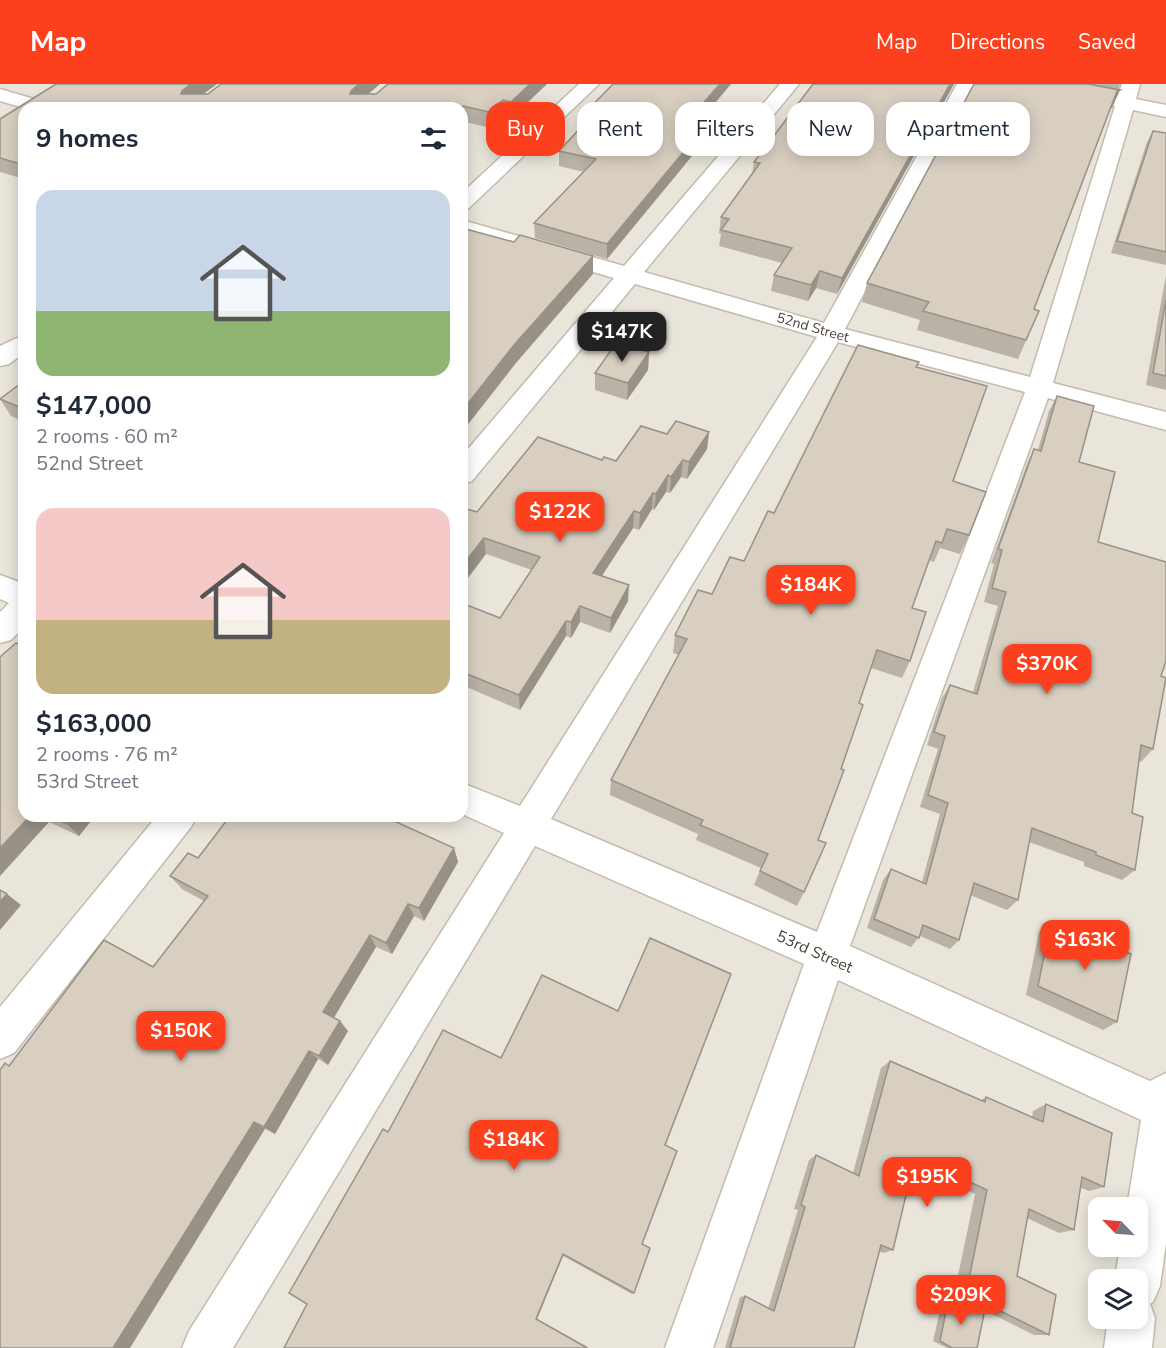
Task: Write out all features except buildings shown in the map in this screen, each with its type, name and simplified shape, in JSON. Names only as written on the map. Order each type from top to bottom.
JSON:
[{"type":"street","points":[[468,198],[590,84]]},
{"type":"street","points":[[468,467],[790,84]]},
{"type":"street","points":[[206,1348],[831,333],[966,84]]},
{"type":"street","points":[[1036,84],[1128,93],[1166,111]]},
{"type":"street","points":[[41,102],[56,89]]},
{"type":"street","points":[[689,1348],[826,955],[1039,388],[1128,93]]},
{"type":"street","points":[[0,95],[24,102]]},
{"type":"street","points":[[10,116],[18,113]]},
{"type":"street","name":"52nd Street","points":[[468,229],[831,333],[1166,421]]},
{"type":"street","points":[[0,586],[18,594]]},
{"type":"street","points":[[0,631],[18,614]]},
{"type":"street","name":"53rd Street","points":[[468,801],[1165,1104]]},
{"type":"street","points":[[0,1038],[174,822]]},
{"type":"street","points":[[1140,1269],[1165,1104]]},
{"type":"street","points":[[1128,1348],[1131,1329]]},
{"type":"shaded area","points":[[0,84],[1166,84],[1166,1348],[0,1348]]}]
